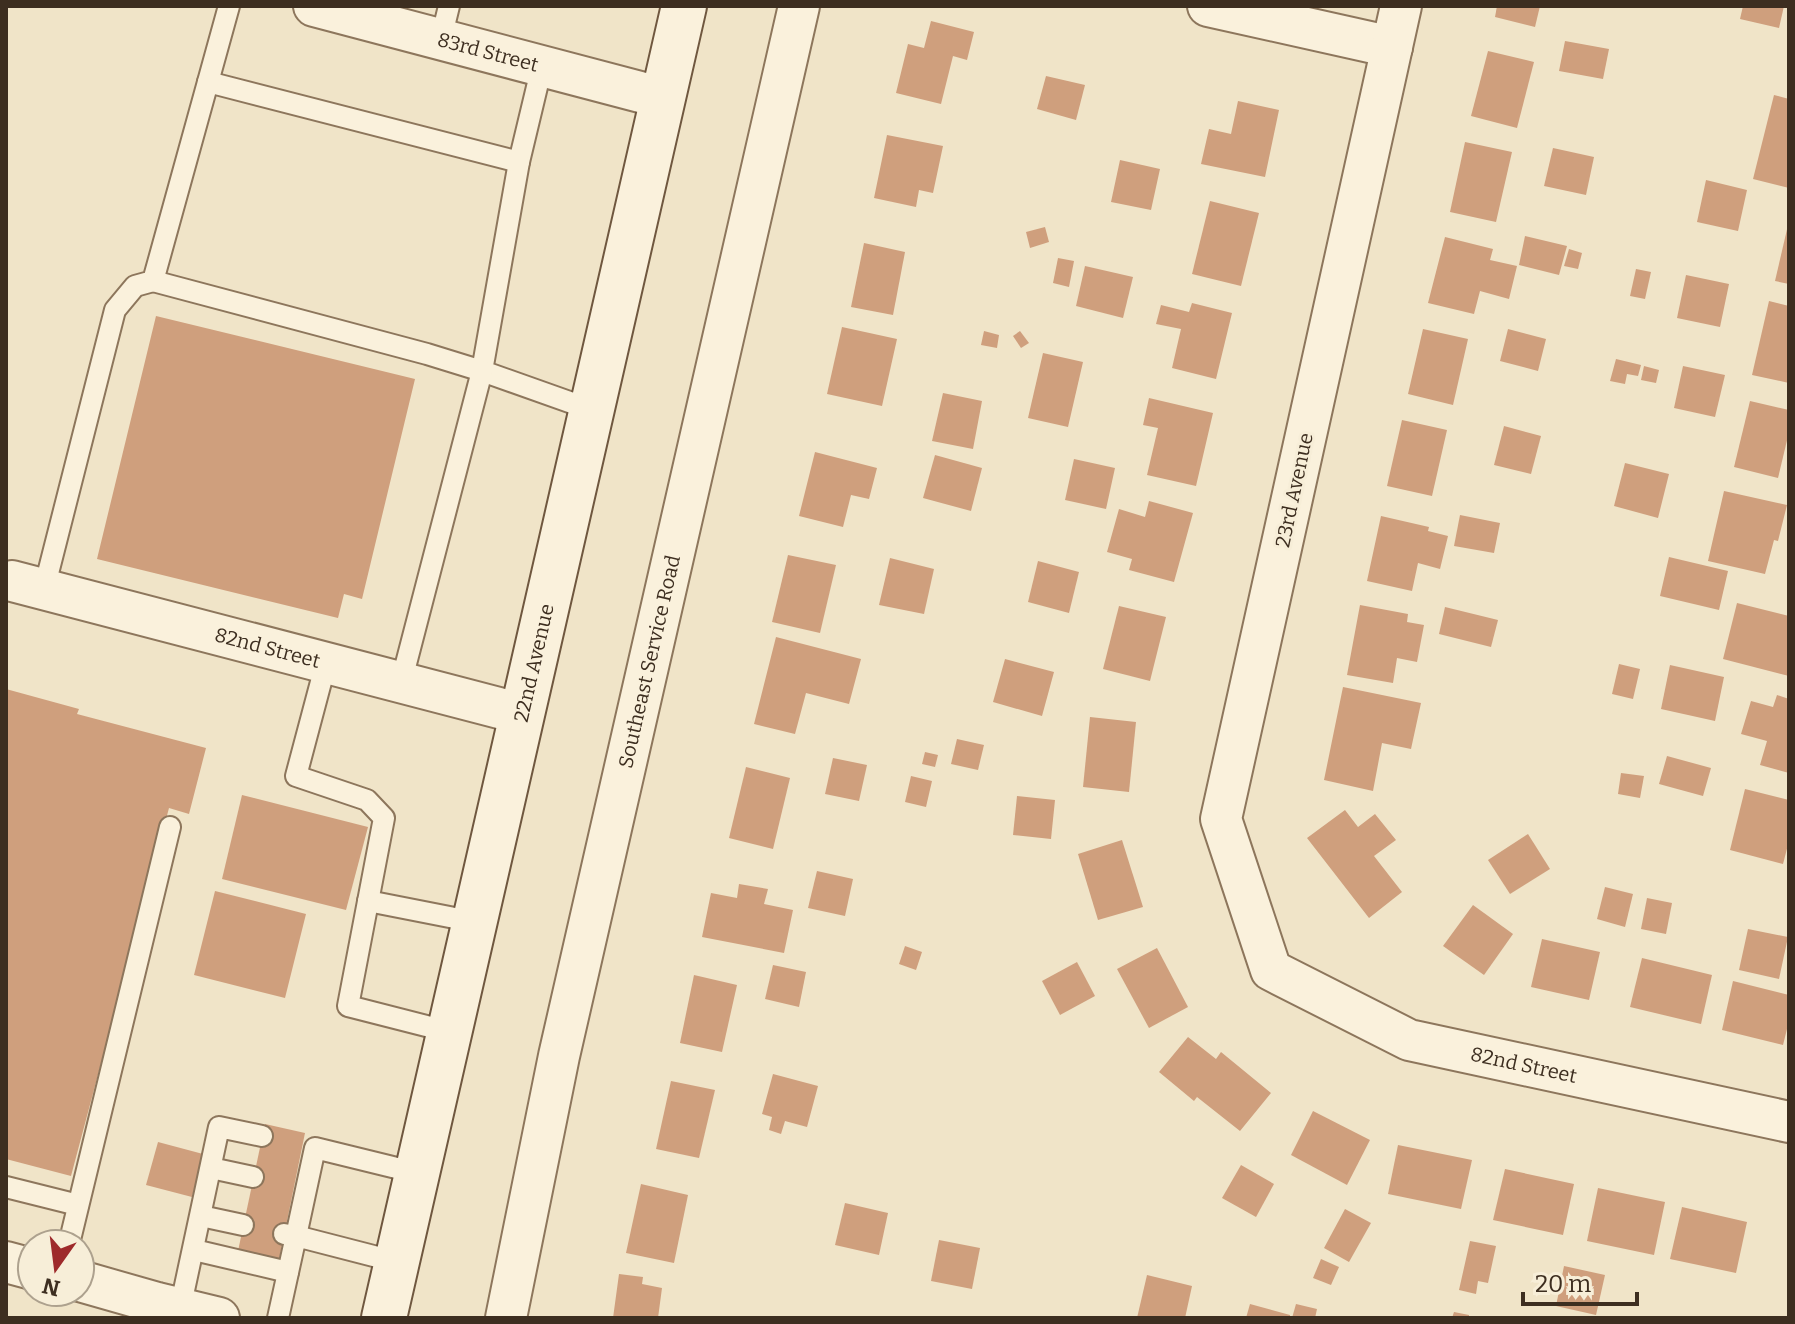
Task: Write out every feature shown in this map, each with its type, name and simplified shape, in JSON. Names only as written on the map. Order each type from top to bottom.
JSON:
[{"type":"street","name":"83rd Street","points":[[314,6],[445,23],[542,66],[663,98]]},
{"type":"street","name":"22nd Avenue","points":[[384,1318],[684,6]]},
{"type":"street","name":"Southeast Service Road","points":[[506,1318],[559,1056],[799,6]]},
{"type":"street","points":[[1208,6],[1392,47]]},
{"type":"street","name":"23rd Avenue","points":[[1271,970],[1221,819],[1401,6]]},
{"type":"street","name":"82nd Street","points":[[28,585],[522,714]]},
{"type":"street","name":"82nd Street","points":[[1271,970],[1409,1040],[1789,1122]]},
{"type":"street","points":[[96,1287],[164,1310],[219,1318]]},
{"type":"lane","points":[[153,281],[229,6]]},
{"type":"lane","points":[[401,683],[482,371],[519,162],[542,66]]},
{"type":"lane","points":[[208,82],[519,162]]},
{"type":"lane","points":[[28,585],[115,310],[135,286],[153,281],[412,349],[592,410]]},
{"type":"lane","points":[[326,663],[296,776],[367,800],[384,818],[348,1006],[450,1032]]},
{"type":"lane","points":[[73,1228],[170,827]]},
{"type":"lane","points":[[368,901],[475,922]]},
{"type":"lane","points":[[164,1310],[194,1250],[219,1127],[262,1136]]},
{"type":"lane","points":[[278,1318],[288,1272],[290,1235],[309,1147],[417,1173]]},
{"type":"lane","points":[[211,1168],[253,1177]]},
{"type":"lane","points":[[6,1187],[78,1205]]},
{"type":"lane","points":[[201,1216],[243,1225]]},
{"type":"lane","points":[[290,1235],[397,1262]]},
{"type":"lane","points":[[194,1250],[288,1272]]},
{"type":"building","points":[[1497,6],[1540,6],[1535,27],[1495,17]]},
{"type":"building","points":[[1743,6],[1784,6],[1779,28],[1740,19]]},
{"type":"building","points":[[931,21],[974,32],[967,60],[953,56],[941,104],[896,93],[908,44],[924,48]]},
{"type":"building","points":[[1565,41],[1609,49],[1603,79],[1559,71]]},
{"type":"building","points":[[1488,51],[1534,62],[1517,128],[1471,116]]},
{"type":"building","points":[[1046,76],[1085,85],[1076,120],[1037,109]]},
{"type":"building","points":[[1774,95],[1789,99],[1789,188],[1753,179]]},
{"type":"building","points":[[1238,101],[1279,110],[1265,177],[1201,164],[1209,129],[1231,134]]},
{"type":"building","points":[[887,135],[943,146],[933,193],[919,190],[916,207],[874,198]]},
{"type":"building","points":[[1465,142],[1512,152],[1496,222],[1450,212]]},
{"type":"building","points":[[1553,148],[1594,157],[1586,195],[1544,186]]},
{"type":"building","points":[[1120,160],[1160,169],[1151,210],[1111,202]]},
{"type":"building","points":[[1706,180],[1747,190],[1738,231],[1697,222]]},
{"type":"building","points":[[1210,201],[1259,213],[1241,286],[1192,274]]},
{"type":"building","points":[[1789,225],[1789,284],[1775,281]]},
{"type":"building","points":[[1045,227],[1049,242],[1030,248],[1026,232]]},
{"type":"building","points":[[1525,236],[1567,246],[1559,275],[1519,265]]},
{"type":"building","points":[[1445,237],[1493,249],[1490,260],[1517,266],[1509,299],[1480,291],[1474,314],[1428,303]]},
{"type":"building","points":[[864,243],[905,252],[893,315],[851,307]]},
{"type":"building","points":[[1569,249],[1582,253],[1578,269],[1564,266]]},
{"type":"building","points":[[1058,258],[1074,261],[1069,287],[1053,283]]},
{"type":"building","points":[[1085,266],[1133,277],[1123,318],[1076,306]]},
{"type":"building","points":[[1636,269],[1651,272],[1645,299],[1630,296]]},
{"type":"building","points":[[1686,275],[1729,284],[1720,327],[1677,318]]},
{"type":"building","points":[[1769,301],[1789,306],[1789,383],[1752,375]]},
{"type":"building","points":[[1192,303],[1232,313],[1216,379],[1172,368],[1181,329],[1156,324],[1161,305],[1189,312]]},
{"type":"building","points":[[156,316],[415,379],[362,599],[344,594],[338,618],[97,559]]},
{"type":"building","points":[[842,327],[897,339],[882,406],[827,394]]},
{"type":"building","points":[[1423,329],[1468,339],[1453,405],[1408,394]]},
{"type":"building","points":[[1508,329],[1546,339],[1538,371],[1500,361]]},
{"type":"building","points":[[984,331],[999,335],[997,348],[981,345]]},
{"type":"building","points":[[1020,331],[1029,343],[1021,348],[1013,336]]},
{"type":"building","points":[[1043,353],[1083,362],[1068,427],[1028,418]]},
{"type":"building","points":[[1616,359],[1641,365],[1638,376],[1627,374],[1625,384],[1610,381]]},
{"type":"building","points":[[1644,366],[1659,370],[1656,383],[1641,380]]},
{"type":"building","points":[[1683,366],[1725,375],[1715,417],[1674,408]]},
{"type":"building","points":[[943,393],[982,401],[973,449],[932,441]]},
{"type":"building","points":[[1149,398],[1213,413],[1196,486],[1147,475],[1158,428],[1143,425]]},
{"type":"building","points":[[1750,401],[1789,410],[1789,432],[1778,478],[1734,467]]},
{"type":"building","points":[[1402,420],[1447,430],[1432,496],[1387,486]]},
{"type":"building","points":[[1504,426],[1541,436],[1531,474],[1494,465]]},
{"type":"building","points":[[815,452],[877,468],[869,499],[851,495],[843,527],[799,516]]},
{"type":"building","points":[[935,455],[982,468],[971,511],[923,498]]},
{"type":"building","points":[[1074,459],[1115,468],[1106,509],[1065,500]]},
{"type":"building","points":[[1625,463],[1669,474],[1658,518],[1614,506]]},
{"type":"building","points":[[1724,491],[1787,505],[1765,574],[1708,561]]},
{"type":"building","points":[[1149,501],[1193,513],[1174,582],[1129,570],[1132,559],[1107,552],[1119,509],[1145,517]]},
{"type":"building","points":[[1460,515],[1500,523],[1494,553],[1454,546]]},
{"type":"building","points":[[1381,516],[1429,527],[1428,531],[1448,536],[1440,569],[1418,563],[1412,591],[1367,581]]},
{"type":"building","points":[[788,555],[836,565],[820,633],[772,622]]},
{"type":"building","points":[[1669,557],[1728,571],[1719,610],[1660,596]]},
{"type":"building","points":[[890,558],[934,569],[924,614],[879,605]]},
{"type":"building","points":[[1038,561],[1079,572],[1069,613],[1028,602]]},
{"type":"building","points":[[1737,603],[1789,616],[1789,676],[1723,659]]},
{"type":"building","points":[[1360,605],[1408,614],[1407,622],[1424,625],[1417,662],[1397,658],[1393,683],[1347,675]]},
{"type":"building","points":[[1119,606],[1166,617],[1150,681],[1103,669]]},
{"type":"building","points":[[1445,607],[1498,620],[1491,647],[1439,634]]},
{"type":"building","points":[[776,637],[861,659],[849,704],[806,693],[795,734],[754,724]]},
{"type":"building","points":[[1005,659],[1054,672],[1042,716],[993,702]]},
{"type":"building","points":[[1619,664],[1640,669],[1633,699],[1612,694]]},
{"type":"building","points":[[1670,665],[1724,677],[1715,721],[1661,709]]},
{"type":"building","points":[[1343,687],[1421,703],[1411,749],[1382,743],[1373,791],[1324,780]]},
{"type":"building","points":[[6,689],[79,709],[77,714],[206,748],[189,814],[169,808],[71,1176],[6,1159]]},
{"type":"building","points":[[1777,695],[1789,699],[1789,773],[1760,765],[1767,741],[1741,734],[1751,701],[1773,707]]},
{"type":"building","points":[[1090,717],[1136,722],[1129,792],[1083,787]]},
{"type":"building","points":[[957,739],[984,745],[978,770],[951,764]]},
{"type":"building","points":[[925,752],[938,755],[935,767],[922,764]]},
{"type":"building","points":[[1667,756],[1711,768],[1703,796],[1659,784]]},
{"type":"building","points":[[833,758],[867,765],[859,801],[825,794]]},
{"type":"building","points":[[746,767],[790,778],[773,849],[729,838]]},
{"type":"building","points":[[1621,773],[1644,776],[1640,798],[1618,794]]},
{"type":"building","points":[[911,776],[932,781],[926,807],[905,802]]},
{"type":"building","points":[[1745,789],[1789,800],[1789,841],[1783,864],[1730,850]]},
{"type":"building","points":[[242,795],[368,827],[346,910],[222,879]]},
{"type":"building","points":[[1017,796],[1055,800],[1051,839],[1013,835]]},
{"type":"building","points":[[1345,810],[1358,827],[1375,814],[1396,840],[1374,856],[1402,892],[1369,918],[1307,838]]},
{"type":"building","points":[[1528,834],[1550,869],[1510,894],[1488,860]]},
{"type":"building","points":[[1122,840],[1143,907],[1098,920],[1078,854]]},
{"type":"building","points":[[817,871],[853,879],[845,916],[808,908]]},
{"type":"building","points":[[739,884],[768,889],[764,904],[793,910],[784,953],[702,937],[711,893],[737,898]]},
{"type":"building","points":[[1605,887],[1633,894],[1625,927],[1597,919]]},
{"type":"building","points":[[215,891],[306,914],[285,998],[194,975]]},
{"type":"building","points":[[1647,898],[1672,903],[1666,934],[1641,929]]},
{"type":"building","points":[[1473,905],[1513,934],[1484,975],[1443,946]]},
{"type":"building","points":[[1748,929],[1788,937],[1779,979],[1739,970]]},
{"type":"building","points":[[1542,939],[1600,952],[1589,1000],[1531,987]]},
{"type":"building","points":[[905,946],[922,952],[916,970],[899,964]]},
{"type":"building","points":[[1157,948],[1188,1007],[1149,1028],[1117,969]]},
{"type":"building","points":[[1642,958],[1712,975],[1701,1024],[1630,1007]]},
{"type":"building","points":[[1077,962],[1095,996],[1060,1015],[1042,981]]},
{"type":"building","points":[[773,965],[806,972],[799,1007],[765,999]]},
{"type":"building","points":[[694,975],[737,985],[722,1052],[680,1043]]},
{"type":"building","points":[[1733,981],[1789,995],[1789,1021],[1783,1045],[1722,1030]]},
{"type":"building","points":[[1188,1037],[1216,1059],[1221,1052],[1271,1093],[1240,1131],[1197,1097],[1194,1101],[1159,1072]]},
{"type":"building","points":[[773,1074],[818,1086],[807,1127],[785,1121],[781,1134],[769,1130],[772,1117],[762,1114]]},
{"type":"building","points":[[671,1081],[715,1090],[699,1158],[656,1149]]},
{"type":"building","points":[[1313,1111],[1370,1140],[1347,1185],[1291,1155]]},
{"type":"building","points":[[265,1124],[305,1133],[279,1260],[238,1251]]},
{"type":"building","points":[[158,1142],[203,1154],[192,1197],[146,1185]]},
{"type":"building","points":[[1398,1145],[1472,1160],[1461,1209],[1388,1194]]},
{"type":"building","points":[[1241,1165],[1274,1184],[1256,1217],[1222,1198]]},
{"type":"building","points":[[1505,1169],[1574,1184],[1563,1235],[1493,1220]]},
{"type":"building","points":[[641,1184],[688,1195],[674,1263],[626,1253]]},
{"type":"building","points":[[1598,1188],[1665,1202],[1654,1255],[1587,1241]]},
{"type":"building","points":[[845,1203],[888,1213],[879,1255],[835,1245]]},
{"type":"building","points":[[1682,1207],[1747,1222],[1736,1273],[1670,1259]]},
{"type":"building","points":[[1345,1209],[1371,1223],[1349,1262],[1324,1248]]},
{"type":"building","points":[[939,1240],[980,1248],[972,1289],[931,1281]]},
{"type":"building","points":[[1470,1241],[1496,1246],[1488,1283],[1478,1281],[1476,1294],[1459,1290]]},
{"type":"building","points":[[1321,1259],[1339,1267],[1331,1285],[1313,1278]]},
{"type":"building","points":[[1564,1266],[1605,1275],[1596,1315],[1556,1306]]},
{"type":"building","points":[[619,1274],[643,1277],[642,1284],[662,1288],[658,1318],[613,1318]]},
{"type":"building","points":[[1147,1275],[1192,1286],[1185,1318],[1137,1318]]},
{"type":"building","points":[[1250,1304],[1290,1315],[1290,1318],[1246,1318]]},
{"type":"building","points":[[1296,1304],[1317,1309],[1315,1318],[1292,1318]]},
{"type":"building","points":[[1454,1312],[1469,1315],[1469,1318],[1452,1318]]}]
